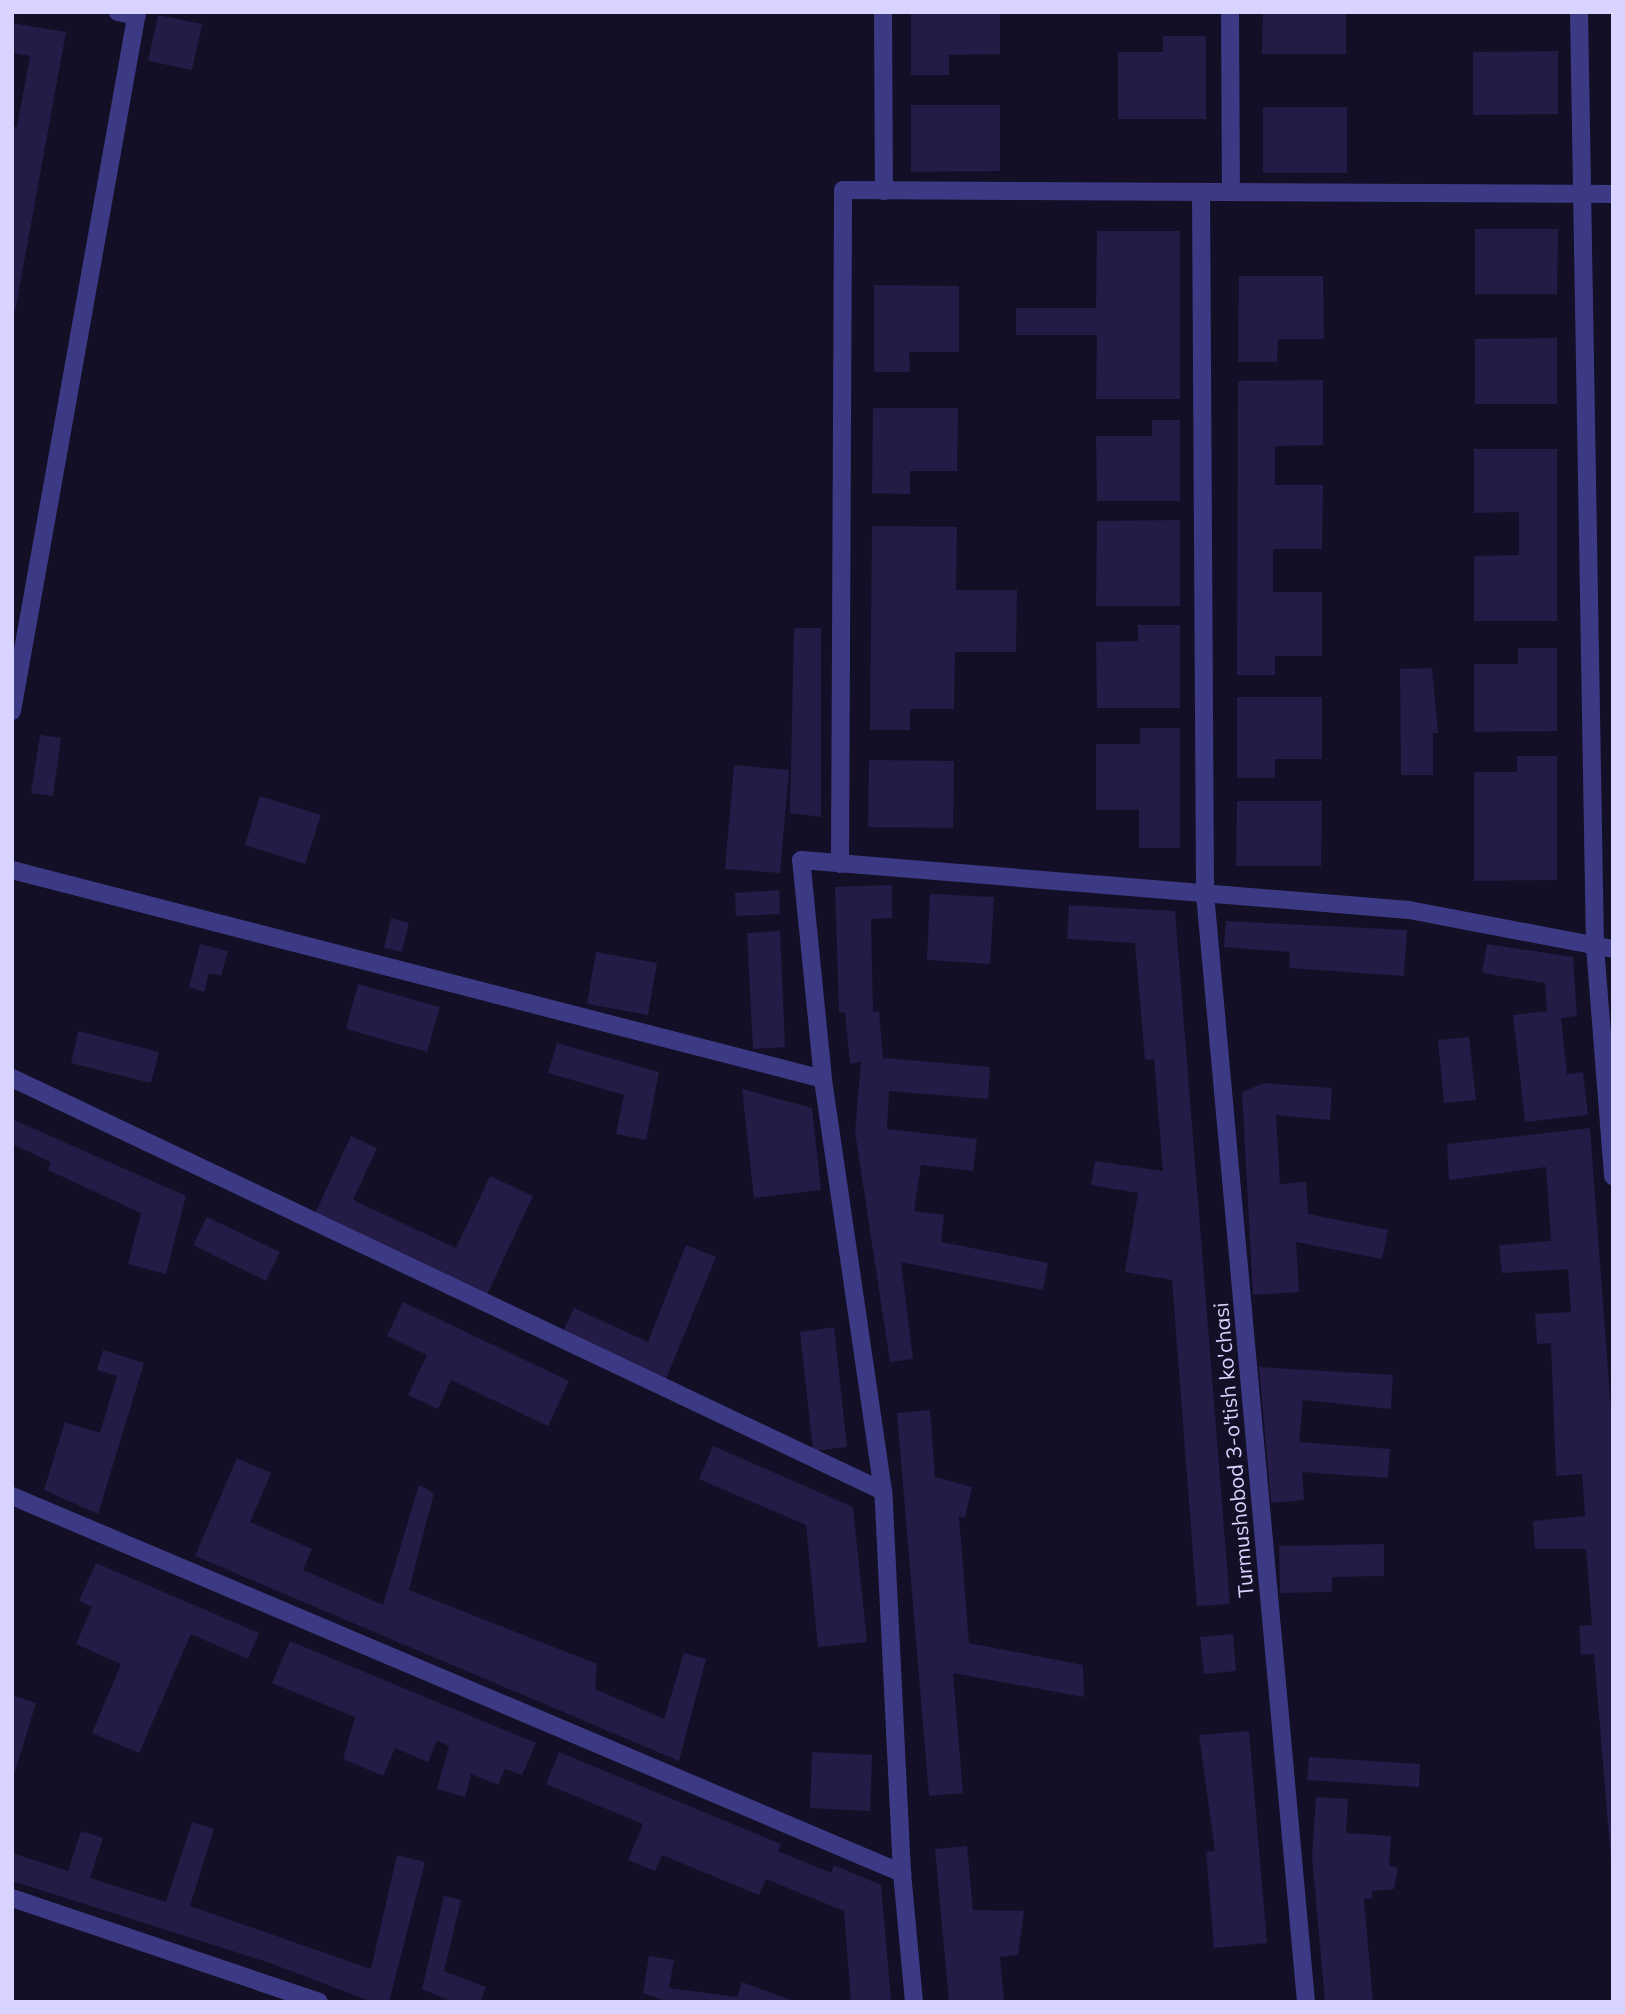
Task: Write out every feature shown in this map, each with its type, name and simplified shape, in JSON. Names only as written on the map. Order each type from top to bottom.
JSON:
[{"type":"street","points":[[12,711],[137,14],[118,12]]},
{"type":"street","points":[[883,12],[884,191]]},
{"type":"street","points":[[1230,12],[1231,192]]},
{"type":"street","points":[[1579,12],[1580,194],[1595,946],[1613,1176]]},
{"type":"street","points":[[840,864],[843,190],[1613,194]]},
{"type":"street","name":"Turmushobod 3-o'tish ko'chasi","points":[[1201,192],[1205,894],[1306,2002]]},
{"type":"street","points":[[914,2002],[902,1874],[883,1491],[823,1079],[801,860],[1409,910],[1613,949]]},
{"type":"street","points":[[12,870],[823,1079]]},
{"type":"street","points":[[12,1078],[883,1491]]},
{"type":"street","points":[[12,1496],[902,1874]]},
{"type":"street","points":[[12,1898],[319,2002]]},
{"type":"building","points":[[911,12],[1000,12],[1000,54],[949,55],[949,75],[911,75]]},
{"type":"building","points":[[1263,12],[1346,12],[1346,54],[1262,54]]},
{"type":"building","points":[[158,15],[202,24],[192,70],[148,61]]},
{"type":"building","points":[[12,23],[66,32],[14,317],[12,127],[17,127],[30,56],[12,53]]},
{"type":"building","points":[[1163,36],[1206,36],[1206,119],[1118,119],[1118,52],[1163,52]]},
{"type":"building","points":[[1558,51],[1558,114],[1473,115],[1473,52]]},
{"type":"building","points":[[911,105],[1000,105],[1000,171],[911,172]]},
{"type":"building","points":[[1263,107],[1347,107],[1347,173],[1263,173]]},
{"type":"building","points":[[1475,229],[1558,229],[1557,294],[1475,294]]},
{"type":"building","points":[[1097,231],[1180,231],[1180,399],[1096,399],[1097,335],[1016,335],[1016,308],[1096,308]]},
{"type":"building","points":[[1239,276],[1323,276],[1324,339],[1278,339],[1277,362],[1238,362]]},
{"type":"building","points":[[874,285],[959,286],[959,352],[909,352],[910,372],[874,372]]},
{"type":"building","points":[[1557,338],[1557,404],[1475,404],[1475,339]]},
{"type":"building","points":[[1323,380],[1323,445],[1275,446],[1275,485],[1323,485],[1322,549],[1273,549],[1273,592],[1322,592],[1322,656],[1275,656],[1275,675],[1237,675],[1238,381]]},
{"type":"building","points":[[873,408],[958,408],[957,471],[910,471],[910,494],[872,493]]},
{"type":"building","points":[[1152,420],[1180,420],[1180,501],[1097,501],[1096,436],[1152,436]]},
{"type":"building","points":[[1474,449],[1557,449],[1557,621],[1474,621],[1474,556],[1519,555],[1519,512],[1474,513]]},
{"type":"building","points":[[1180,520],[1180,606],[1096,606],[1097,521]]},
{"type":"building","points":[[872,526],[957,527],[956,590],[1017,590],[1016,652],[955,652],[954,709],[910,709],[910,730],[870,730]]},
{"type":"building","points":[[1138,625],[1180,625],[1180,708],[1097,708],[1096,642],[1138,641]]},
{"type":"building","points":[[794,628],[821,628],[821,817],[790,813]]},
{"type":"building","points":[[1518,648],[1557,648],[1557,731],[1474,732],[1474,664],[1518,664]]},
{"type":"building","points":[[1432,668],[1438,733],[1433,733],[1433,775],[1401,775],[1400,669]]},
{"type":"building","points":[[1237,697],[1322,697],[1322,759],[1275,759],[1275,778],[1237,778]]},
{"type":"building","points":[[1140,728],[1180,728],[1180,848],[1139,848],[1139,810],[1096,810],[1096,744],[1140,744]]},
{"type":"building","points":[[40,735],[61,738],[53,796],[31,793]]},
{"type":"building","points":[[1517,756],[1557,756],[1557,880],[1474,881],[1474,772],[1517,772]]},
{"type":"building","points":[[869,760],[954,761],[953,828],[868,827]]},
{"type":"building","points":[[734,765],[789,770],[780,873],[725,869]]},
{"type":"building","points":[[260,796],[321,815],[305,864],[245,845]]},
{"type":"building","points":[[1237,801],[1322,801],[1321,866],[1236,866]]},
{"type":"building","points":[[892,885],[892,918],[871,919],[873,1012],[879,1011],[883,1058],[990,1067],[988,1099],[889,1091],[887,1129],[977,1139],[973,1171],[921,1165],[914,1211],[944,1215],[941,1242],[1048,1263],[1043,1290],[901,1262],[913,1359],[890,1362],[855,1132],[861,1062],[850,1064],[845,1013],[839,1012],[835,887]]},
{"type":"building","points":[[779,890],[780,914],[736,916],[735,893]]},
{"type":"building","points":[[930,894],[994,897],[990,964],[927,960]]},
{"type":"building","points":[[1069,905],[1175,911],[1230,1604],[1197,1606],[1172,1280],[1125,1272],[1138,1193],[1091,1185],[1095,1161],[1163,1171],[1154,1059],[1145,1060],[1135,943],[1067,939]]},
{"type":"building","points":[[391,918],[409,923],[402,952],[384,948]]},
{"type":"building","points":[[1226,921],[1407,930],[1404,976],[1289,968],[1290,952],[1224,947]]},
{"type":"building","points":[[780,931],[785,1047],[753,1049],[747,933]]},
{"type":"building","points":[[200,944],[228,951],[221,976],[209,973],[204,992],[189,987]]},
{"type":"building","points":[[1487,944],[1573,957],[1577,1016],[1561,1018],[1567,1074],[1583,1072],[1588,1115],[1525,1122],[1513,1015],[1547,1011],[1545,983],[1482,973]]},
{"type":"building","points":[[596,952],[657,963],[648,1015],[587,1004]]},
{"type":"building","points":[[358,984],[440,1007],[427,1052],[346,1029]]},
{"type":"building","points":[[78,1031],[159,1052],[151,1083],[71,1063]]},
{"type":"building","points":[[1469,1037],[1476,1100],[1444,1103],[1438,1040]]},
{"type":"building","points":[[557,1043],[659,1072],[646,1140],[616,1134],[624,1095],[548,1073]]},
{"type":"building","points":[[1264,1083],[1332,1088],[1330,1120],[1276,1115],[1280,1184],[1306,1182],[1308,1214],[1388,1230],[1382,1259],[1296,1242],[1299,1292],[1253,1295],[1242,1092]]},
{"type":"building","points":[[742,1089],[812,1108],[821,1190],[754,1198]]},
{"type":"building","points":[[12,1119],[186,1196],[166,1274],[128,1264],[141,1213],[48,1170],[51,1162],[12,1144]]},
{"type":"building","points":[[1590,1128],[1613,1438],[1611,1862],[1594,1654],[1581,1655],[1579,1626],[1592,1625],[1586,1549],[1535,1549],[1533,1521],[1585,1516],[1582,1474],[1556,1476],[1551,1343],[1537,1344],[1535,1314],[1571,1312],[1568,1269],[1502,1273],[1499,1245],[1551,1241],[1546,1167],[1449,1180],[1447,1144]]},
{"type":"building","points":[[351,1136],[377,1148],[353,1200],[456,1248],[490,1176],[533,1196],[484,1301],[312,1220]]},
{"type":"building","points":[[207,1217],[280,1252],[266,1281],[193,1245]]},
{"type":"building","points":[[686,1245],[716,1257],[663,1386],[560,1338],[574,1308],[648,1342]]},
{"type":"building","points":[[403,1302],[569,1381],[548,1426],[451,1380],[438,1409],[408,1395],[427,1355],[387,1336]]},
{"type":"building","points":[[834,1327],[847,1447],[813,1451],[800,1332]]},
{"type":"building","points":[[103,1350],[144,1363],[98,1514],[44,1490],[65,1422],[100,1433],[117,1376],[97,1370]]},
{"type":"building","points":[[1259,1367],[1393,1375],[1391,1409],[1303,1400],[1299,1442],[1390,1449],[1388,1478],[1302,1472],[1304,1500],[1271,1503]]},
{"type":"building","points":[[930,1410],[935,1477],[972,1487],[965,1518],[959,1516],[969,1643],[1083,1665],[1084,1697],[953,1673],[963,1793],[929,1796],[897,1413]]},
{"type":"building","points":[[713,1446],[853,1507],[867,1642],[818,1647],[806,1525],[699,1479]]},
{"type":"building","points":[[237,1458],[271,1473],[250,1522],[312,1549],[303,1570],[383,1605],[419,1485],[434,1493],[409,1590],[597,1664],[595,1689],[664,1719],[684,1653],[706,1659],[679,1761],[195,1556]]},
{"type":"building","points":[[1384,1544],[1384,1576],[1332,1577],[1332,1592],[1280,1593],[1279,1546]]},
{"type":"building","points":[[96,1563],[259,1633],[248,1659],[191,1634],[139,1753],[92,1733],[121,1664],[76,1644],[92,1607],[79,1601]]},
{"type":"building","points":[[1233,1634],[1236,1671],[1204,1674],[1200,1637]]},
{"type":"building","points":[[290,1641],[536,1743],[522,1775],[505,1769],[498,1785],[471,1774],[465,1797],[437,1789],[449,1746],[437,1741],[428,1762],[395,1748],[383,1776],[343,1759],[355,1717],[272,1683]]},
{"type":"building","points":[[12,1695],[36,1703],[13,1778],[12,1778]]},
{"type":"building","points":[[1249,1731],[1267,1943],[1214,1948],[1206,1852],[1215,1851],[1199,1735]]},
{"type":"building","points":[[559,1752],[781,1844],[778,1851],[831,1873],[834,1865],[881,1885],[891,2000],[851,2002],[844,1911],[766,1879],[759,1895],[662,1855],[655,1871],[628,1860],[643,1824],[546,1784]]},
{"type":"building","points":[[812,1752],[872,1755],[870,1811],[810,1808]]},
{"type":"building","points":[[1309,1757],[1420,1764],[1419,1787],[1307,1780]]},
{"type":"building","points":[[1316,1797],[1348,1799],[1346,1833],[1391,1836],[1389,1866],[1398,1867],[1394,1889],[1372,1891],[1373,1898],[1364,1899],[1373,2002],[1325,2002],[1312,1856]]},
{"type":"building","points":[[192,1822],[214,1829],[190,1906],[371,1969],[397,1855],[425,1862],[389,2002],[372,2002],[270,1963],[12,1881],[12,1853],[68,1871],[81,1831],[103,1838],[90,1878],[166,1902]]},
{"type":"building","points":[[967,1846],[973,1910],[1024,1911],[1018,1955],[1000,1957],[1004,2002],[949,2002],[935,1849]]},
{"type":"building","points":[[444,1896],[461,1900],[444,1971],[486,1987],[480,2002],[453,2002],[422,1989]]},
{"type":"building","points":[[649,1956],[674,1960],[669,1988],[737,1997],[742,1982],[796,2002],[668,2002],[643,1993]]}]
